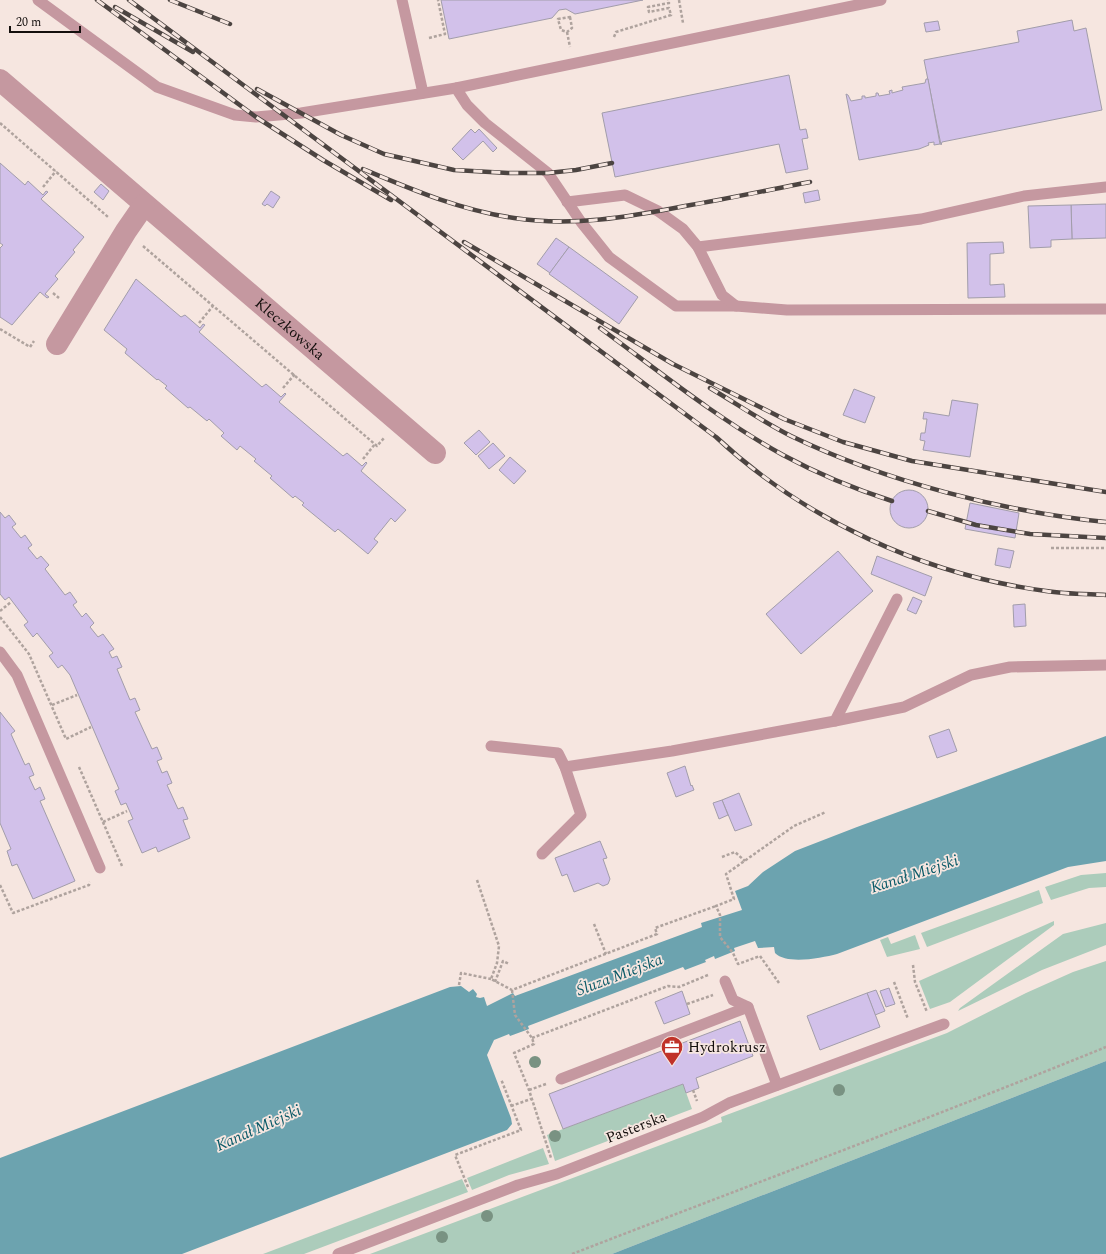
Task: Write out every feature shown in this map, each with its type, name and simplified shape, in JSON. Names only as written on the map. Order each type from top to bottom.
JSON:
[{"type":"street","name":"Kleczkowska","points":[[0,80],[435,453]]},
{"type":"street","points":[[57,344],[126,231],[144,205]]},
{"type":"lane","points":[[38,0],[157,87],[235,115],[256,118],[301,113],[456,88],[881,0]]},
{"type":"lane","points":[[402,0],[423,93]]},
{"type":"lane","points":[[456,88],[467,105],[485,123],[548,173],[610,257],[676,306],[736,306],[788,310],[1104,310]]},
{"type":"lane","points":[[698,246],[921,219],[1024,196],[1106,186]]},
{"type":"lane","points":[[568,202],[625,195],[658,211],[683,228],[698,246],[722,295],[736,306]]},
{"type":"lane","points":[[834,721],[897,599]]},
{"type":"lane","points":[[0,652],[17,675],[100,868]]},
{"type":"lane","points":[[565,766],[672,751],[904,707],[970,675],[1010,667],[1106,665]]},
{"type":"lane","points":[[491,746],[558,753],[565,766],[581,815],[542,854]]},
{"type":"lane","points":[[725,981],[733,1000],[748,1007],[777,1085]]},
{"type":"lane","points":[[561,1079],[748,1007]]},
{"type":"lane","name":"Pasterska","points":[[338,1254],[518,1185],[564,1171],[703,1117],[728,1103],[944,1024]]},
{"type":"path","points":[[431,37],[445,34],[438,0]]},
{"type":"path","points":[[608,56],[616,32],[671,15],[670,8],[648,12],[648,7],[669,3],[668,0]]},
{"type":"path","points":[[679,0],[680,5]]},
{"type":"path","points":[[570,17],[572,28],[568,32],[561,30],[558,19],[570,17]]},
{"type":"path","points":[[0,123],[213,306],[295,374],[377,446],[399,422]]},
{"type":"path","points":[[43,187],[56,171]]},
{"type":"path","points":[[199,323],[213,306]]},
{"type":"path","points":[[0,329],[30,347],[36,338]]},
{"type":"path","points":[[283,388],[295,374]]},
{"type":"path","points":[[363,459],[375,444]]},
{"type":"path","points":[[1051,548],[1106,548]]},
{"type":"path","points":[[0,611],[11,602]]},
{"type":"path","points":[[0,617],[29,654],[66,739],[91,727]]},
{"type":"path","points":[[52,705],[77,695]]},
{"type":"path","points":[[79,767],[122,866]]},
{"type":"path","points":[[103,822],[127,811]]},
{"type":"path","points":[[460,985],[461,973],[491,979],[512,990],[657,934],[655,928],[734,899],[726,874],[794,826],[826,812]]},
{"type":"path","points":[[722,857],[735,852],[745,861]]},
{"type":"path","points":[[477,880],[498,946],[497,963],[491,979]]},
{"type":"path","points":[[0,885],[12,913],[89,885]]},
{"type":"path","points":[[716,906],[720,915],[720,937],[733,953],[738,964],[760,956],[779,983]]},
{"type":"path","points":[[594,924],[606,954]]},
{"type":"path","points":[[495,982],[503,961],[509,964]]},
{"type":"path","points":[[913,966],[915,982],[927,1010]]},
{"type":"path","points":[[532,1038],[668,986],[679,987],[691,982]]},
{"type":"path","points":[[894,982],[914,1034]]},
{"type":"path","points":[[512,990],[515,1015],[532,1038],[534,1044],[514,1053],[529,1090],[544,1141]]},
{"type":"path","points":[[687,1004],[704,998]]},
{"type":"path","points":[[572,1254],[898,1128],[977,1100],[1106,1047]]},
{"type":"path","points":[[465,1178],[455,1155],[520,1130],[501,1079]]},
{"type":"path","points":[[529,1090],[538,1087]]},
{"type":"path","points":[[693,1090],[694,1094]]},
{"type":"path","points":[[511,1106],[531,1099]]},
{"type":"green space","points":[[1106,873],[1106,887],[1089,888],[1051,900],[1045,887],[1081,875]]},
{"type":"green space","points":[[1039,890],[1043,903],[927,947],[921,933]]},
{"type":"green space","points":[[1054,921],[1054,925],[950,1002],[930,1009],[919,981]]},
{"type":"green space","points":[[1106,923],[1106,945],[1042,970],[958,1011],[960,1008],[1063,934]]},
{"type":"green space","points":[[915,935],[920,949],[887,957],[880,940],[888,937],[891,944]]},
{"type":"green space","points":[[1106,961],[1106,1061],[612,1254],[370,1254],[722,1122],[721,1117],[947,1033],[1026,993],[1073,972]]},
{"type":"green space","points":[[683,1084],[692,1109],[555,1161],[547,1135]]},
{"type":"green space","points":[[543,1148],[549,1164],[509,1175],[472,1190],[467,1178]]},
{"type":"green space","points":[[462,1179],[468,1192],[304,1254],[263,1254]]},
{"type":"water","points":[[1106,736],[1106,861],[1068,867],[830,956],[804,960],[788,959],[780,957],[775,953],[774,947],[758,948],[755,941],[734,948],[735,951],[715,959],[714,956],[705,960],[706,962],[685,970],[683,967],[528,1026],[529,1029],[510,1036],[509,1034],[494,1040],[487,1055],[511,1118],[512,1124],[507,1130],[182,1254],[0,1254],[0,1158],[450,987],[461,986],[469,992],[473,989],[477,994],[476,997],[484,997],[487,1006],[513,993],[515,996],[702,927],[701,923],[742,910],[735,891],[748,886],[763,872],[795,851]]},
{"type":"water","points":[[1106,1061],[1106,1254],[612,1254]]},
{"type":"building","points":[[441,0],[643,0],[575,14],[566,9],[559,10],[552,18],[449,39]]},
{"type":"building","points":[[1072,20],[1074,31],[1086,28],[1102,110],[942,142],[941,145],[924,60],[1019,42],[1017,31]]},
{"type":"building","points":[[938,21],[940,30],[926,32],[924,23]]},
{"type":"building","points":[[789,75],[800,130],[806,129],[808,138],[802,139],[808,169],[786,173],[779,144],[615,177],[602,113]]},
{"type":"building","points":[[926,79],[928,79],[940,144],[934,145],[934,142],[928,143],[929,145],[919,149],[859,160],[846,94],[851,101],[862,99],[862,96],[865,96],[865,98],[876,96],[876,93],[878,93],[879,96],[890,94],[889,91],[892,90],[892,93],[903,90],[902,87],[925,83]]},
{"type":"building","points":[[471,129],[475,133],[479,129],[497,148],[493,152],[483,141],[463,160],[452,149]]},
{"type":"building","points":[[0,163],[25,185],[28,181],[43,195],[46,191],[48,192],[41,199],[84,237],[73,250],[75,252],[55,276],[58,279],[45,294],[49,297],[47,298],[40,292],[12,325],[0,317],[0,248],[3,245],[0,243]]},
{"type":"building","points":[[101,184],[109,191],[103,200],[94,192]]},
{"type":"building","points":[[818,190],[820,200],[805,203],[803,193]]},
{"type":"building","points":[[271,191],[280,197],[273,208],[267,204],[265,206],[262,204]]},
{"type":"building","points":[[1106,204],[1106,238],[1072,239],[1071,205]]},
{"type":"building","points":[[1071,205],[1072,239],[1051,240],[1051,247],[1030,248],[1028,206]]},
{"type":"building","points":[[556,238],[569,247],[550,273],[537,264]]},
{"type":"building","points":[[1003,242],[1004,253],[990,254],[990,285],[1004,284],[1005,297],[968,298],[967,243]]},
{"type":"building","points":[[569,247],[638,297],[619,324],[549,274]]},
{"type":"building","points":[[136,279],[181,317],[185,315],[200,328],[203,324],[205,325],[199,332],[262,387],[266,384],[281,397],[285,393],[286,394],[279,402],[343,456],[347,453],[362,466],[366,462],[367,463],[361,471],[406,510],[395,522],[391,518],[374,539],[378,542],[368,554],[338,529],[335,532],[302,505],[304,503],[295,496],[293,498],[270,478],[272,476],[254,461],[256,459],[240,446],[237,450],[221,436],[224,433],[209,419],[207,421],[190,407],[188,408],[165,388],[167,386],[158,379],[157,380],[125,353],[127,349],[104,330]]},
{"type":"building","points":[[854,389],[875,397],[865,423],[843,415]]},
{"type":"building","points":[[952,400],[978,404],[970,457],[923,450],[925,441],[920,440],[921,433],[925,433],[927,419],[923,419],[924,412],[949,416]]},
{"type":"building","points":[[479,430],[490,442],[476,455],[464,443]]},
{"type":"building","points":[[493,443],[505,456],[489,469],[478,456]]},
{"type":"building","points":[[510,457],[526,471],[514,484],[499,470]]},
{"type":"building","points":[[909,490],[919,493],[925,499],[928,509],[925,519],[919,525],[909,528],[899,525],[893,519],[890,509],[893,499],[899,493]]},
{"type":"building","points":[[970,503],[1019,513],[1015,538],[965,529]]},
{"type":"building","points":[[0,512],[5,518],[9,515],[16,524],[12,527],[21,538],[25,535],[32,545],[28,548],[37,559],[41,556],[49,565],[45,569],[65,595],[70,592],[77,602],[73,605],[82,617],[86,613],[94,623],[90,627],[98,637],[103,634],[114,649],[109,652],[112,658],[117,656],[122,667],[117,669],[130,700],[135,698],[140,710],[135,712],[152,749],[157,747],[162,759],[157,761],[162,773],[167,771],[172,783],[167,785],[178,809],[183,807],[188,819],[183,820],[190,838],[158,852],[156,847],[142,853],[128,821],[133,819],[126,803],[121,805],[115,791],[119,789],[70,675],[62,665],[58,668],[49,656],[53,653],[37,633],[33,637],[24,625],[28,622],[9,597],[5,600],[0,594]]},
{"type":"building","points":[[998,548],[1014,551],[1010,568],[995,565]]},
{"type":"building","points":[[838,551],[873,591],[801,654],[766,614]]},
{"type":"building","points":[[877,556],[932,577],[925,596],[871,574]]},
{"type":"building","points":[[913,597],[922,601],[916,614],[907,610]]},
{"type":"building","points":[[1025,604],[1026,626],[1014,627],[1013,605]]},
{"type":"building","points":[[0,712],[15,731],[11,734],[25,765],[29,763],[34,775],[29,777],[35,790],[40,787],[45,799],[40,801],[75,881],[33,899],[17,864],[12,866],[7,851],[11,849],[0,823]]},
{"type":"building","points":[[949,729],[957,751],[937,758],[929,736]]},
{"type":"building","points":[[685,766],[691,786],[692,785],[694,790],[676,797],[667,773]]},
{"type":"building","points":[[739,793],[752,825],[735,831],[722,800]]},
{"type":"building","points":[[722,800],[728,815],[719,819],[713,803]]},
{"type":"building","points":[[600,841],[607,858],[603,859],[610,879],[608,884],[603,886],[598,883],[574,892],[567,874],[562,876],[555,858]]},
{"type":"building","points":[[889,988],[895,1004],[886,1007],[880,991]]},
{"type":"building","points":[[876,990],[885,1011],[875,1015],[867,993]]},
{"type":"building","points":[[682,991],[690,1014],[664,1024],[655,1002]]},
{"type":"building","points":[[867,993],[880,1027],[820,1050],[807,1016]]},
{"type":"building","name":"Hydrokrusz","points":[[740,1021],[753,1056],[696,1078],[699,1088],[686,1093],[683,1084],[563,1129],[549,1094]]},
{"type":"railway","points":[[97,0],[256,117],[323,160],[391,200]]},
{"type":"railway","points":[[129,0],[716,437],[751,467],[788,494],[828,518],[869,539],[912,557],[956,572],[1001,583],[1046,591],[1106,595]]},
{"type":"railway","points":[[170,0],[230,24]]},
{"type":"railway","points":[[115,7],[193,52]]},
{"type":"railway","points":[[257,89],[341,135],[384,154],[454,170],[508,173],[548,173],[576,170],[612,163]]},
{"type":"railway","points":[[363,169],[419,192],[456,205],[494,214],[536,221],[579,221],[622,217],[810,182]]},
{"type":"railway","points":[[464,242],[673,364],[784,419],[843,442],[912,461],[1106,492]]},
{"type":"railway","points":[[600,328],[712,411],[759,441],[823,475],[892,501]]},
{"type":"railway","points":[[710,388],[781,431],[865,467],[945,492],[986,502],[1027,511],[1106,522]]},
{"type":"railway","points":[[928,511],[976,525],[1030,534],[1106,538]]},
{"type":"place","name":"Hydrokrusz","points":[[672,1066]]},
{"type":"water label","name":"Kanał Miejski","points":[[914,873]]},
{"type":"water label","name":"Śluza Miejska","points":[[619,974]]},
{"type":"water label","name":"Kanał Miejski","points":[[258,1127]]}]
